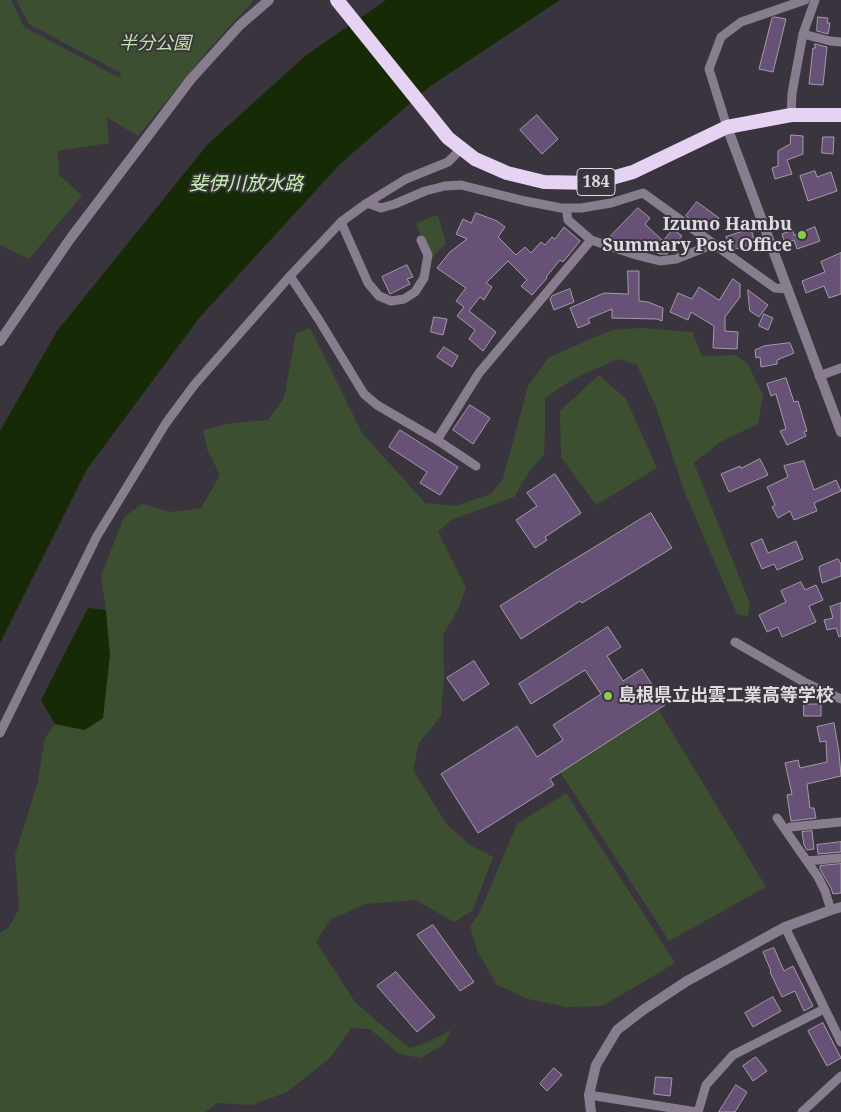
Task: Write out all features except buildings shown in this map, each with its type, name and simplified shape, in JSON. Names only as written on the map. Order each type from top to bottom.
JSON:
[{"type":"highway","name":"184","points":[[337,0],[448,138],[475,158],[507,173],[544,182],[594,183],[633,172],[727,127],[791,115],[841,115]]},
{"type":"street","points":[[0,341],[70,239],[191,79],[240,25],[269,0]]},
{"type":"street","points":[[805,0],[741,22],[721,37],[709,69],[727,127],[841,432]]},
{"type":"street","points":[[791,115],[792,93],[803,34],[815,0]]},
{"type":"street","points":[[803,34],[841,42]]},
{"type":"street","points":[[0,733],[97,536],[166,423],[195,384],[340,222],[406,179],[448,162],[461,149]]},
{"type":"street","points":[[367,203],[382,208],[425,191],[445,186],[461,185],[525,201],[566,208],[581,208],[611,203],[643,193],[776,288],[788,289]]},
{"type":"street","points":[[566,208],[568,220],[591,240],[636,255],[660,260],[676,258],[704,248],[712,243]]},
{"type":"street","points":[[340,222],[368,283],[379,296],[391,301],[404,299],[415,292],[424,278],[428,255],[421,240]]},
{"type":"street","points":[[437,440],[478,373],[591,240]]},
{"type":"street","points":[[290,276],[364,394],[377,405],[437,440],[476,466]]},
{"type":"street","points":[[819,376],[841,368]]},
{"type":"street","points":[[735,642],[804,682],[841,699]]},
{"type":"street","points":[[591,1112],[589,1095],[596,1065],[617,1030],[687,981],[785,927],[836,909],[818,877],[777,818]]},
{"type":"street","points":[[786,830],[790,827],[841,822]]},
{"type":"street","points":[[807,861],[841,858]]},
{"type":"street","points":[[785,927],[841,1042]]},
{"type":"street","points":[[589,1095],[697,1112],[706,1085],[733,1055],[824,1009]]},
{"type":"street","points":[[802,1112],[841,1076]]},
{"type":"green space","name":"半分公園","points":[[0,0],[11,0],[24,27],[120,78],[121,73],[29,24],[16,0],[254,0],[209,49],[138,136],[107,117],[109,143],[58,151],[59,175],[82,195],[29,259],[0,245]]},
{"type":"green space","points":[[438,216],[446,243],[432,258],[416,224],[430,217]]},
{"type":"green space","points":[[310,328],[362,433],[425,503],[456,506],[491,494],[503,479],[528,386],[549,357],[612,330],[641,328],[692,332],[702,356],[735,355],[747,363],[763,395],[758,424],[720,442],[694,463],[750,604],[748,616],[737,614],[685,493],[656,407],[637,365],[618,359],[573,379],[545,398],[544,455],[530,470],[514,497],[451,520],[438,532],[466,588],[458,609],[443,635],[444,677],[441,716],[419,743],[413,770],[447,825],[470,845],[493,857],[473,910],[454,922],[416,900],[365,904],[330,920],[316,942],[355,1002],[392,1034],[410,1048],[428,1042],[451,1030],[444,1044],[421,1058],[399,1054],[370,1029],[351,1028],[330,1058],[287,1092],[252,1105],[217,1103],[205,1112],[0,1112],[0,933],[9,927],[19,909],[15,855],[37,785],[45,738],[55,724],[85,730],[106,610],[101,576],[124,517],[142,504],[172,512],[201,508],[220,475],[207,449],[203,430],[232,423],[268,420],[284,398],[296,333]]},
{"type":"green space","points":[[599,375],[626,399],[657,468],[596,505],[561,457],[560,411]]},
{"type":"green space","points":[[656,706],[766,887],[669,941],[557,767]]},
{"type":"green space","points":[[566,793],[675,963],[602,1006],[567,1007],[528,999],[497,985],[477,950],[470,926],[479,914],[517,824]]},
{"type":"water","name":"斐伊川放水路","points":[[386,0],[560,0],[429,87],[340,164],[200,317],[87,469],[0,643],[0,431],[57,331],[208,144],[305,56]]},
{"type":"water","points":[[88,608],[106,610],[110,655],[103,718],[85,730],[55,724],[41,700]]},
{"type":"place","name":"Izumo Hambu Summary Post Office","points":[[802,235]]},
{"type":"place","name":"島根県立出雲工業高等学校","points":[[608,696]]}]
